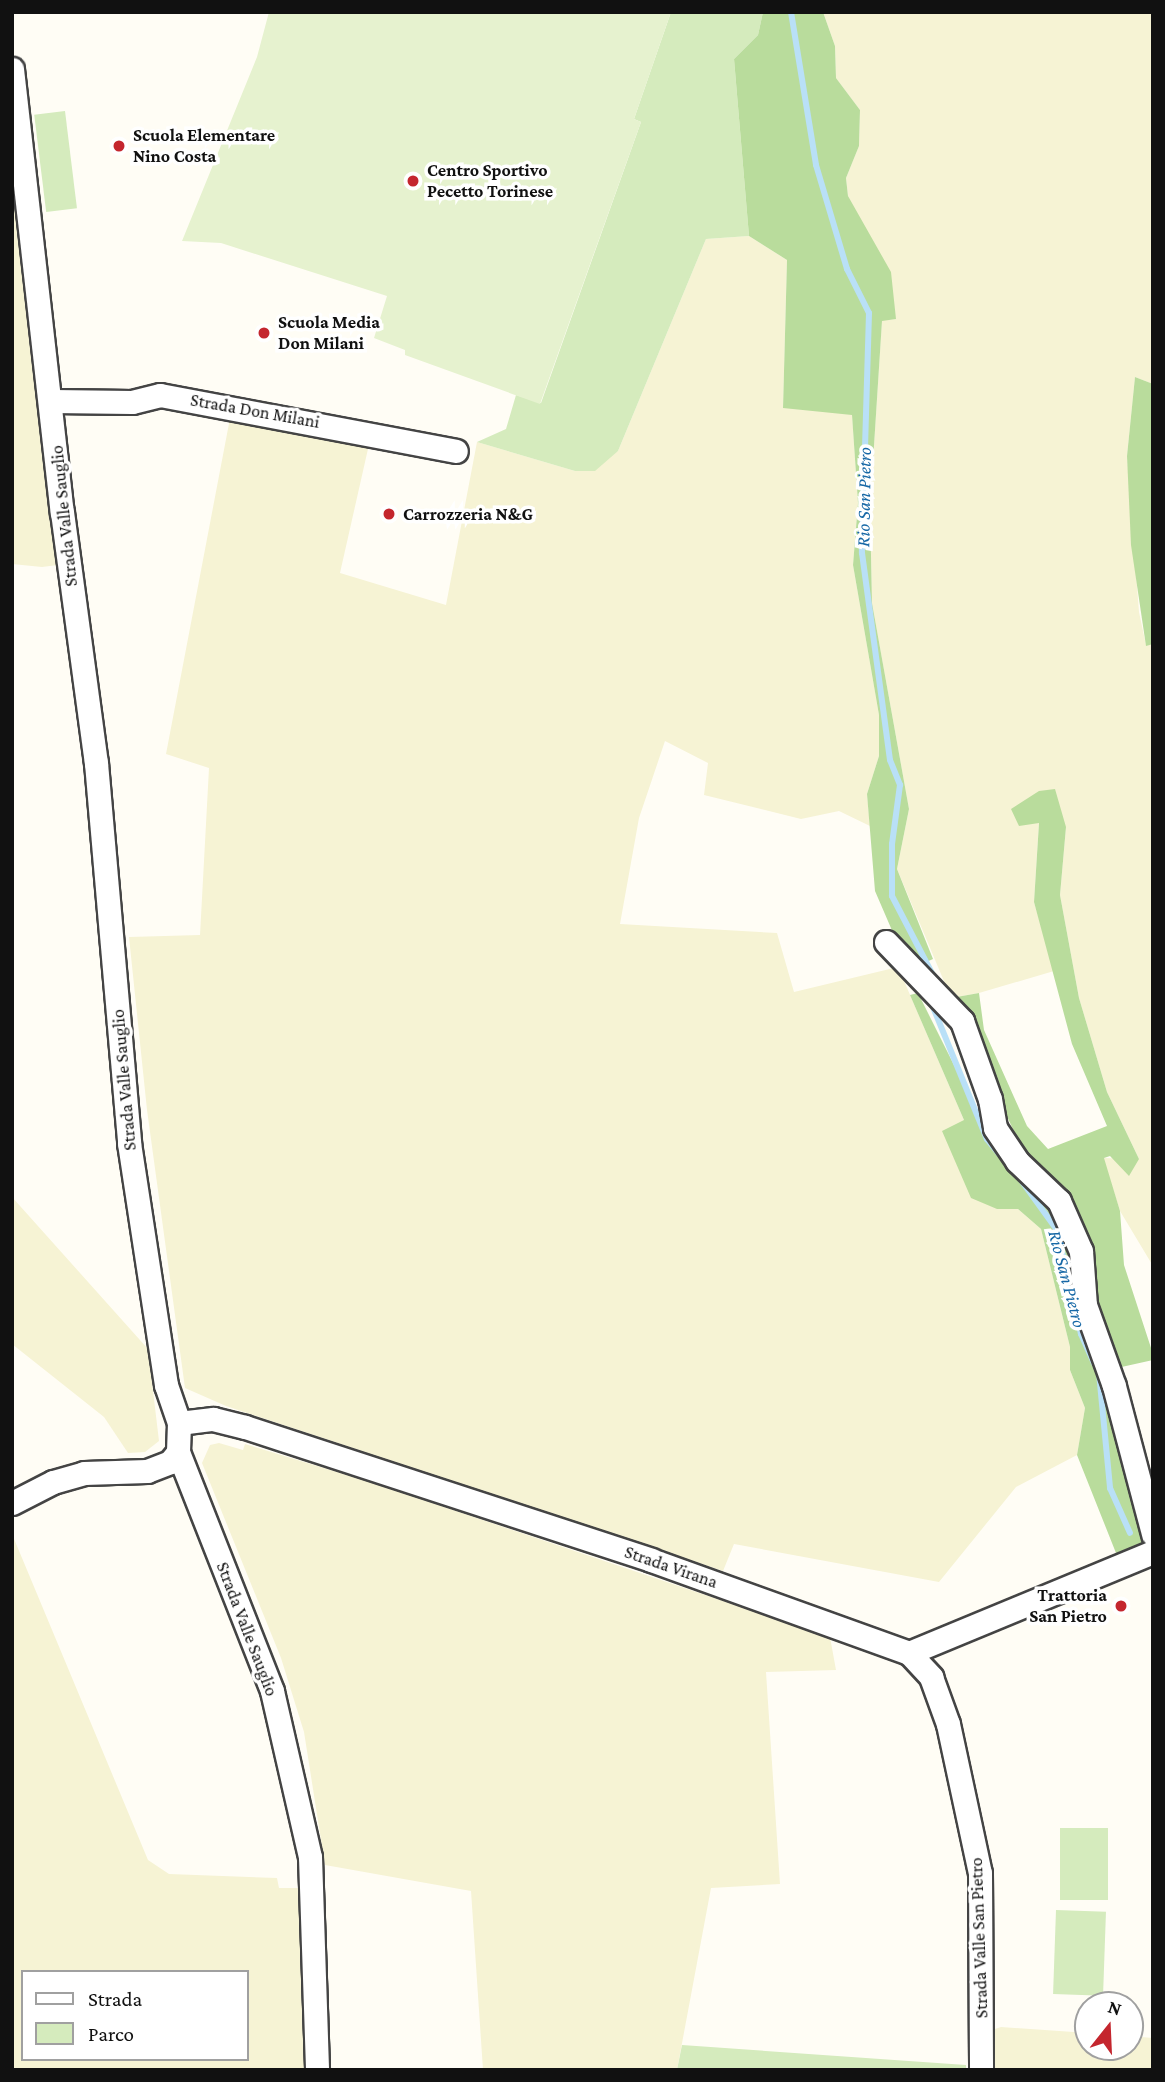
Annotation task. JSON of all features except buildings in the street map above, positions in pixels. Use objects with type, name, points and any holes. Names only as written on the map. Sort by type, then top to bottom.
[{"type":"street","name":"Strada Valle Sauglio","points":[[12,69],[52,401],[62,512],[96,763],[129,1143],[166,1385],[179,1423],[178,1452],[272,1691],[307,1844],[317,2070]]},
{"type":"street","name":"Strada Don Milani","points":[[52,401],[132,402],[160,395],[456,452]]},
{"type":"street","points":[[886,942],[961,1021],[990,1099],[995,1128],[1017,1161],[1059,1201],[1080,1251],[1085,1305],[1114,1386],[1153,1534]]},
{"type":"street","name":"Strada Virana","points":[[179,1423],[213,1419],[245,1427],[663,1564],[909,1653]]},
{"type":"street","points":[[12,1503],[53,1482],[84,1473],[147,1471],[170,1462],[178,1452]]},
{"type":"street","points":[[909,1653],[1153,1552]]},
{"type":"street","name":"Strada Valle San Pietro","points":[[909,1653],[931,1677],[948,1724],[980,1873],[981,2070]]},
{"type":"shaded area","points":[[823,12],[1153,12],[1153,384],[1135,377],[1127,456],[1139,612],[1146,645],[1153,644],[1153,1266],[1120,1211],[1103,1158],[1139,1159],[1107,1092],[1079,998],[1060,895],[1066,827],[1039,822],[1034,902],[1054,971],[979,993],[951,998],[897,869],[909,809],[872,603],[870,508],[882,320],[896,319],[848,196],[846,178],[859,146],[860,110],[836,78],[835,46]]},
{"type":"shaded area","points":[[12,142],[58,565],[42,567],[12,564]]},
{"type":"shaded area","points":[[749,236],[787,260],[783,407],[852,414],[858,503],[853,565],[879,715],[879,756],[867,794],[870,826],[839,811],[801,819],[704,795],[708,763],[665,741],[639,818],[620,924],[777,933],[794,992],[898,967],[964,1120],[997,1209],[1018,1209],[1041,1229],[1070,1347],[1070,1370],[1085,1408],[1077,1455],[1016,1487],[939,1582],[734,1544],[723,1571],[226,1406],[185,1388],[147,1110],[129,937],[200,935],[209,768],[166,754],[231,413],[370,440],[340,573],[446,605],[477,442],[575,471],[618,451],[706,239]]},
{"type":"shaded area","points":[[12,1197],[148,1349],[159,1441],[145,1452],[128,1453],[104,1417],[12,1344]]},
{"type":"shaded area","points":[[219,1443],[243,1450],[245,1444],[370,1482],[830,1637],[836,1670],[766,1672],[780,1884],[711,1888],[677,2070],[483,2070],[471,1891],[325,1865],[304,1732],[281,1658],[202,1463],[210,1445]]},
{"type":"shaded area","points":[[12,1534],[148,1860],[169,1874],[277,1878],[279,1888],[306,1888],[310,2070],[12,2070]]},
{"type":"shaded area","points":[[1001,2027],[1074,2032],[1074,2061],[1144,2061],[1144,2037],[1153,2038],[1153,2070],[988,2070],[989,2031]]},
{"type":"green space","name":"Centro Sportivo Pecetto Torinese","points":[[269,12],[671,12],[634,119],[641,122],[540,404],[405,355],[405,350],[374,338],[387,296],[221,243],[182,241],[257,57]]},
{"type":"green space","points":[[671,12],[763,12],[758,35],[734,59],[749,236],[706,239],[618,451],[595,471],[575,471],[477,442],[506,429],[516,395],[541,403],[641,122],[634,119]]},
{"type":"green space","points":[[763,12],[823,12],[835,46],[836,78],[860,110],[859,146],[846,178],[848,196],[891,272],[896,319],[882,321],[870,508],[872,603],[909,809],[897,869],[933,959],[922,964],[897,942],[875,891],[867,794],[879,756],[879,715],[853,565],[858,503],[852,415],[783,408],[787,260],[749,236],[734,59],[758,35]]},
{"type":"green space","points":[[65,111],[77,208],[46,212],[34,115]]},
{"type":"green space","points":[[1135,377],[1153,384],[1153,644],[1146,646],[1131,545],[1127,456]]},
{"type":"green space","points":[[1055,789],[1066,827],[1060,895],[1079,998],[1107,1092],[1139,1159],[1129,1176],[1110,1156],[1104,1158],[1120,1211],[1124,1265],[1153,1360],[1117,1368],[1098,1334],[1085,1252],[1028,1161],[951,998],[979,993],[984,1030],[1027,1126],[1048,1149],[1107,1126],[1072,1044],[1034,902],[1039,823],[1019,826],[1011,809],[1039,791]]},
{"type":"green space","points":[[918,993],[975,1107],[1014,1167],[1049,1199],[1069,1252],[1080,1306],[1144,1528],[1143,1543],[1116,1553],[1077,1455],[1085,1408],[1070,1370],[1070,1347],[1041,1229],[1018,1209],[997,1209],[971,1198],[942,1131],[964,1120],[910,995]]},
{"type":"green space","points":[[1060,1828],[1108,1828],[1108,1900],[1060,1900]]},
{"type":"green space","points":[[1056,1910],[1106,1912],[1103,1991],[1074,1991],[1074,1995],[1053,1994]]},
{"type":"green space","points":[[682,2045],[966,2065],[966,2070],[677,2070]]},
{"type":"waterway","name":"Rio San Pietro","points":[[791,12],[816,165],[847,269],[869,313],[862,553],[890,760],[900,785],[892,844],[892,896],[935,979]]},
{"type":"waterway","name":"Rio San Pietro","points":[[933,1007],[987,1139],[999,1154]]},
{"type":"waterway","name":"Rio San Pietro","points":[[1018,1176],[1057,1230],[1081,1334],[1094,1363]]},
{"type":"waterway","name":"Rio San Pietro","points":[[1099,1373],[1110,1488],[1130,1533]]},
{"type":"place","name":"Scuola Elementare Nino Costa","points":[[119,146]]},
{"type":"place","name":"Centro Sportivo Pecetto Torinese","points":[[413,181]]},
{"type":"place","name":"Scuola Media Don Milani","points":[[264,333]]},
{"type":"place","name":"Carrozzeria N&G","points":[[389,514]]},
{"type":"place","name":"Trattoria San Pietro","points":[[1121,1606]]}]
